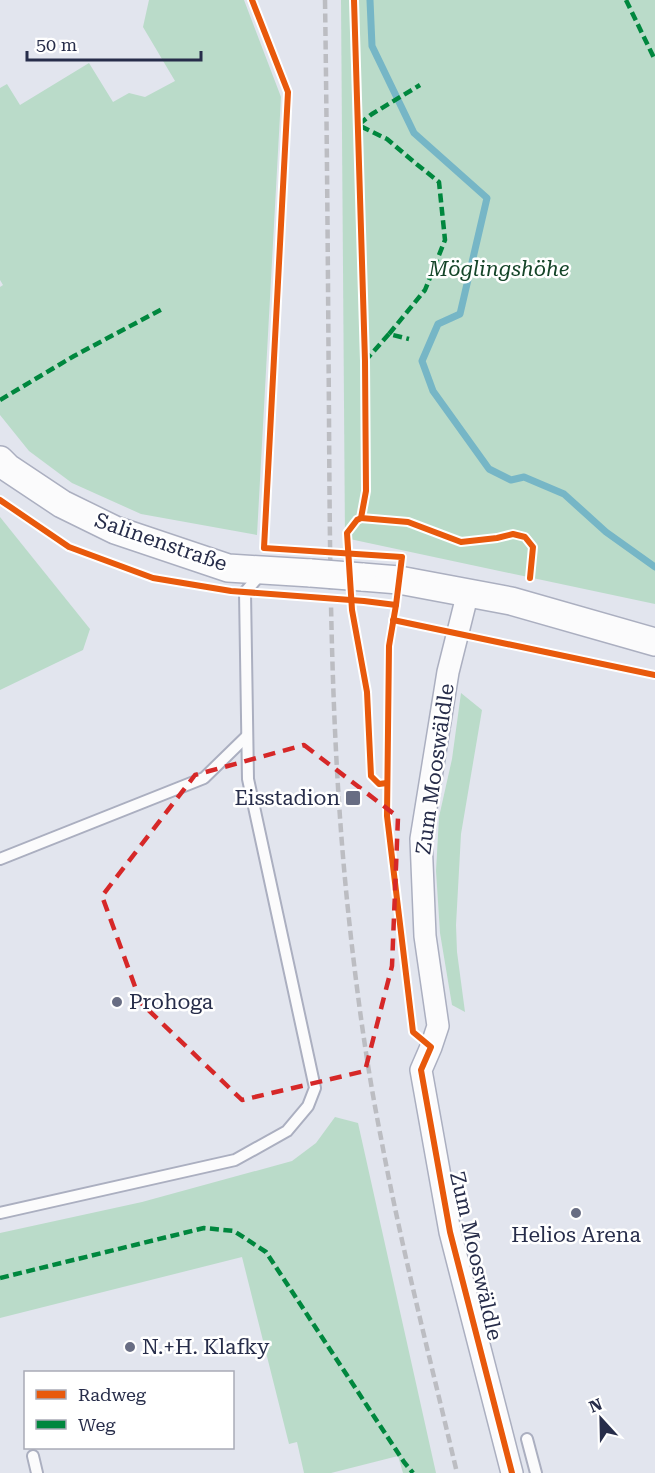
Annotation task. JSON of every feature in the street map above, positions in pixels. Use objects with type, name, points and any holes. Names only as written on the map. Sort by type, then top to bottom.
[{"type":"street","name":"Salinenstraße","points":[[0,460],[8,468],[62,504],[115,530],[228,568],[399,580],[511,601],[655,642]]},
{"type":"street","name":"Zum Mooswäldle","points":[[468,592],[448,672],[421,839],[425,936],[438,1026],[432,1047],[421,1070],[450,1232],[512,1473]]},
{"type":"lane","points":[[0,1213],[235,1160],[287,1131],[308,1106],[315,1088],[248,779],[245,592],[263,571]]},
{"type":"lane","points":[[0,859],[204,778],[248,736]]},
{"type":"lane","points":[[526,1439],[536,1473]]},
{"type":"lane","points":[[33,1456],[38,1473]]},
{"type":"highlighted area","points":[[304,745],[398,817],[392,966],[365,1071],[242,1100],[141,1003],[102,896],[195,775]]},
{"type":"green space","points":[[149,0],[244,0],[281,97],[257,535],[141,514],[72,483],[29,451],[0,415],[0,287],[3,285],[0,280],[0,88],[7,84],[20,105],[89,63],[113,102],[129,93],[145,97],[175,81],[143,27]]},
{"type":"green space","name":"Möglingshöhe","points":[[341,0],[655,0],[655,604],[345,538]]},
{"type":"green space","points":[[0,517],[90,629],[83,650],[0,690]]},
{"type":"green space","points":[[461,693],[482,710],[461,834],[456,925],[465,1012],[452,1005],[440,933],[436,871],[439,817],[452,759]]},
{"type":"green space","points":[[335,1117],[358,1123],[436,1473],[403,1473],[398,1456],[331,1473],[304,1473],[297,1442],[289,1444],[242,1257],[0,1318],[0,1233],[142,1202],[292,1161],[316,1143]]},
{"type":"waterway","points":[[370,0],[372,46],[414,133],[487,198],[460,314],[438,324],[422,361],[433,391],[489,469],[511,480],[524,477],[564,494],[606,532],[655,567]]},
{"type":"railway","points":[[325,0],[331,602],[342,848],[358,996],[376,1110],[407,1264],[457,1473]]},
{"type":"marked path","points":[[626,0],[655,60]]},
{"type":"marked path","points":[[389,334],[425,290],[445,240],[439,182],[387,139],[358,125],[420,85]]},
{"type":"marked path","points":[[0,400],[74,356],[164,308]]},
{"type":"marked path","points":[[365,361],[389,334],[409,339]]},
{"type":"marked path","points":[[0,1278],[204,1228],[234,1231],[266,1252],[413,1473]]},
{"type":"cycle path","points":[[252,0],[288,92],[264,548],[402,557],[389,646],[387,816],[413,1032],[431,1047],[421,1070],[450,1232],[512,1473]]},
{"type":"cycle path","points":[[354,0],[365,361],[366,491],[361,518],[347,533],[352,610],[367,692],[371,776],[379,784],[387,783]]},
{"type":"cycle path","points":[[0,500],[69,547],[153,578],[231,591],[396,605]]},
{"type":"cycle path","points":[[361,518],[408,522],[461,542],[513,534],[525,537],[533,547],[530,578]]},
{"type":"cycle path","points":[[393,620],[655,675]]},
{"type":"place","name":"Eisstadion","points":[[353,798]]},
{"type":"place","name":"Prohoga","points":[[117,1002]]},
{"type":"place","name":"Helios Arena","points":[[576,1213]]},
{"type":"place","name":"N.+H. Klafky","points":[[130,1347]]}]
